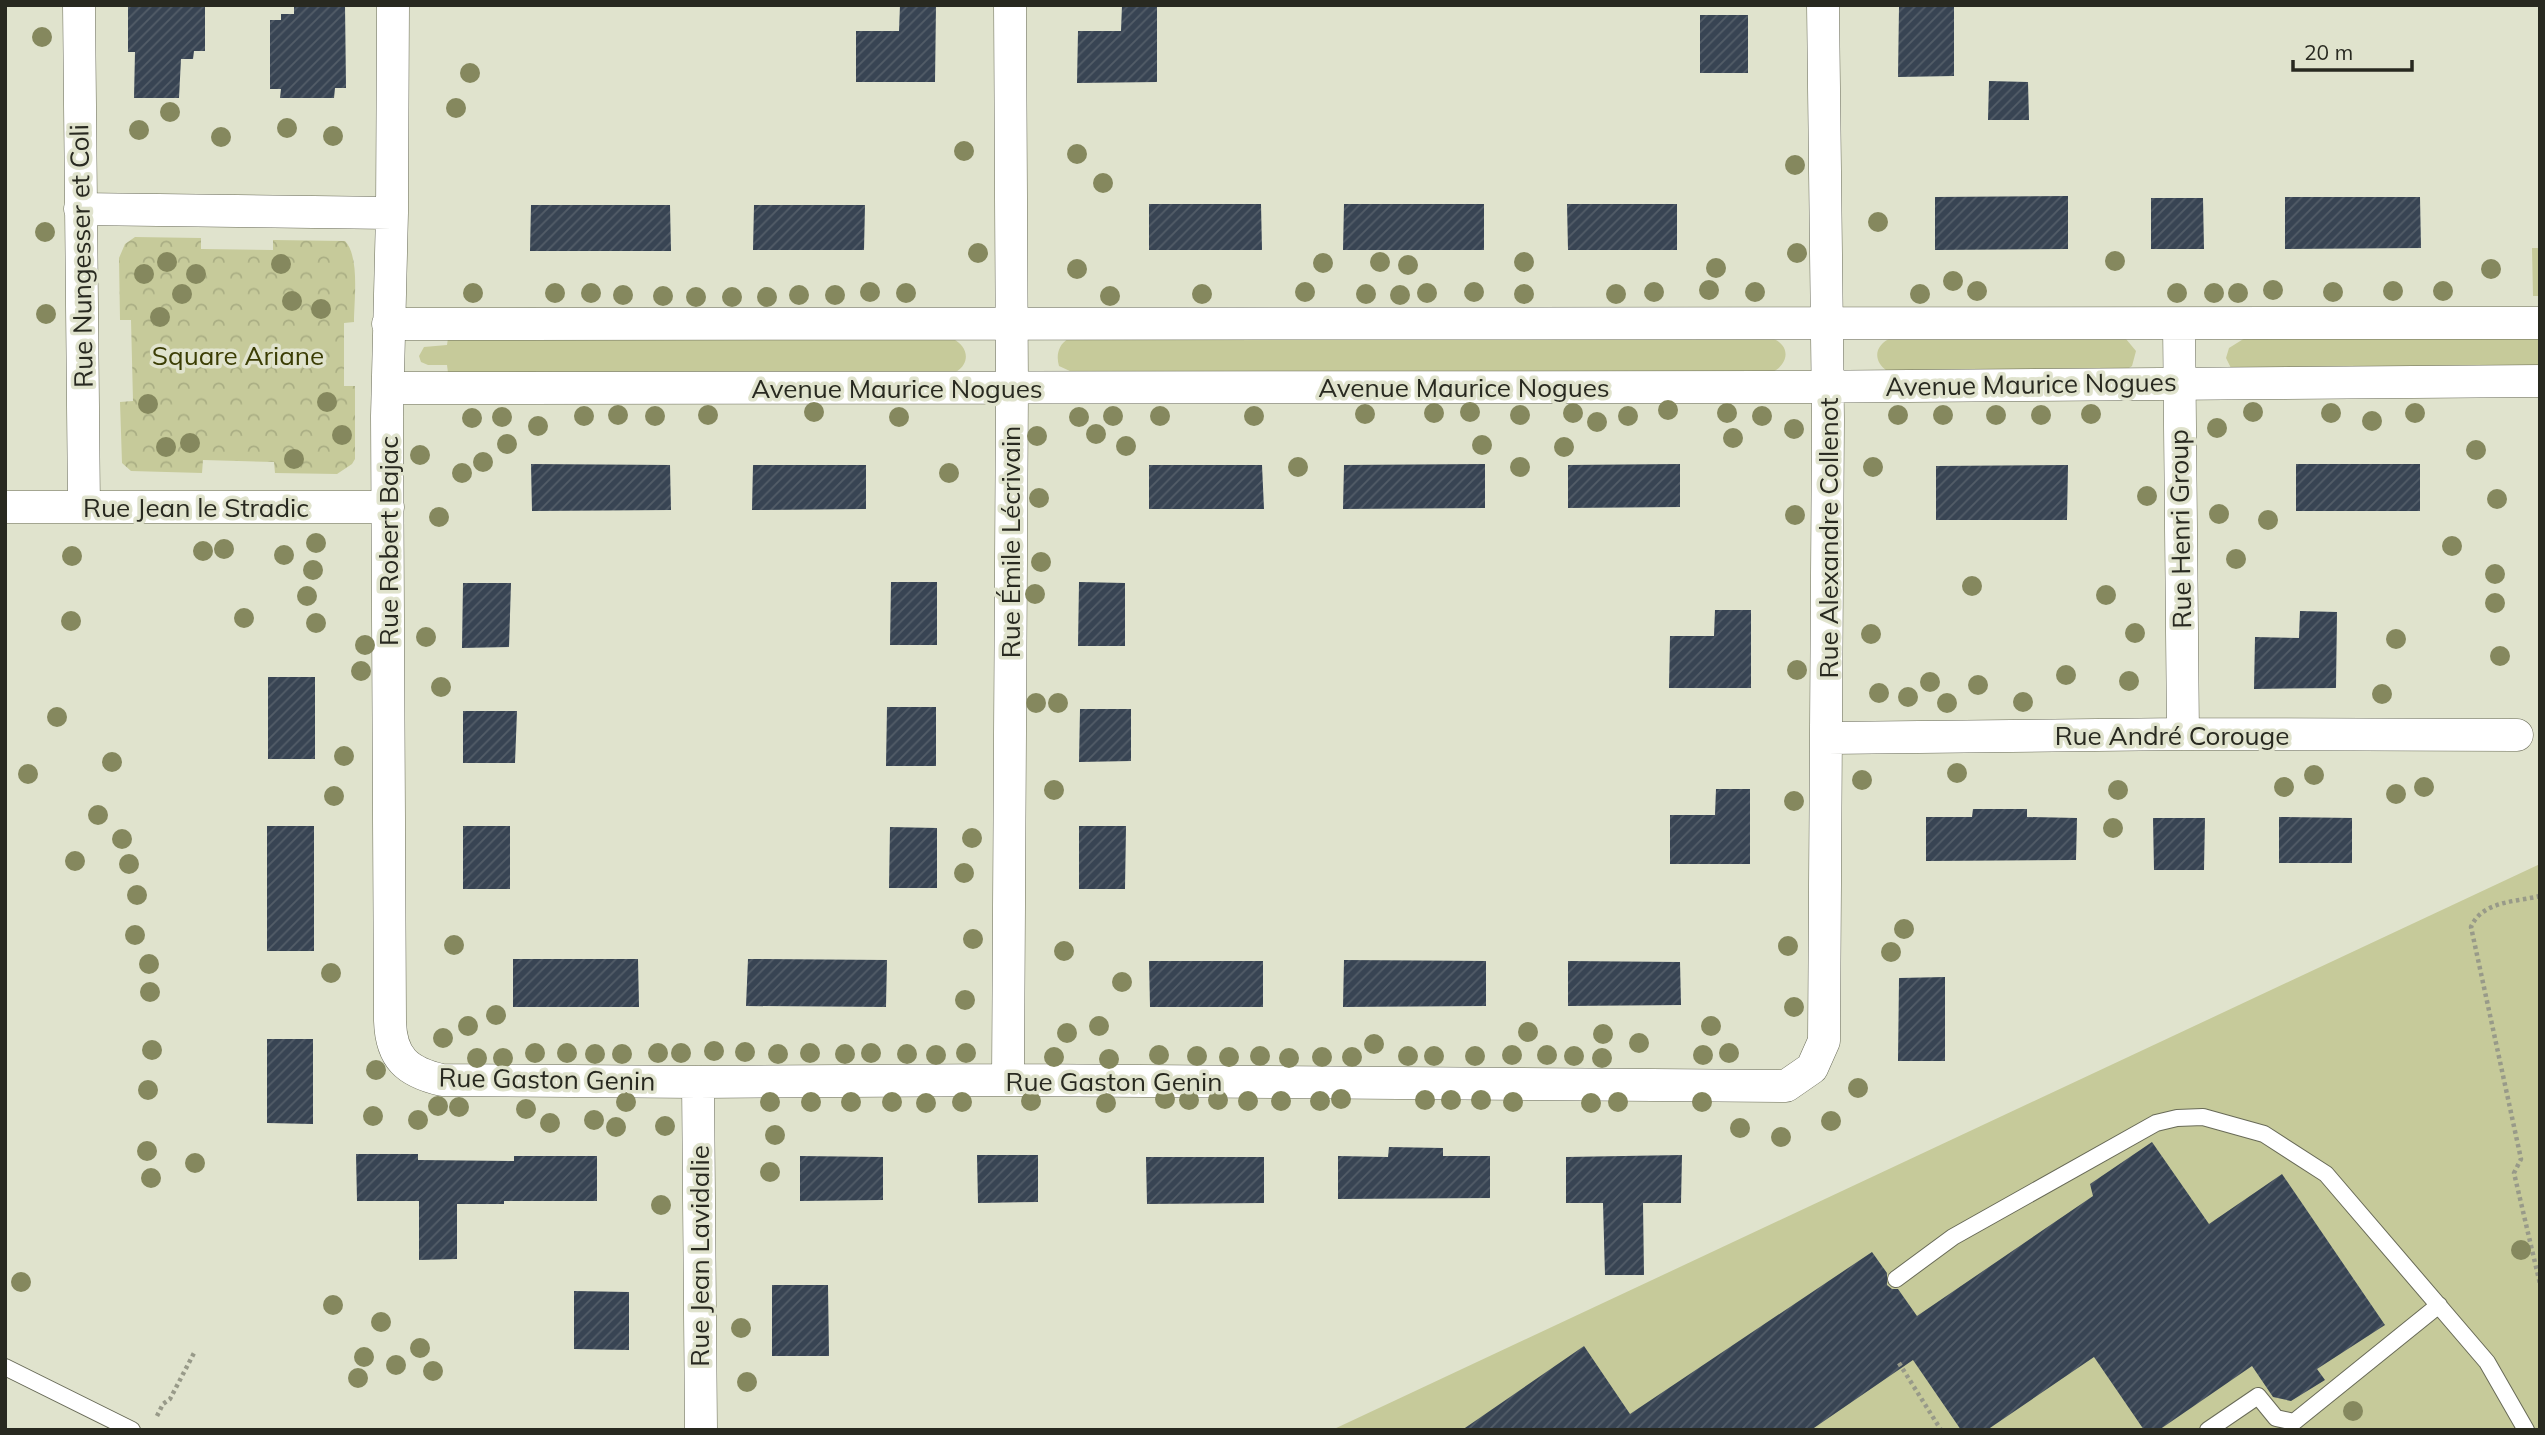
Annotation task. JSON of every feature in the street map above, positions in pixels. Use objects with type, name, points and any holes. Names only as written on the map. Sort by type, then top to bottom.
[{"type":"street","name":"Rue Nungesser et Coli","points":[[79,5],[84,506]]},
{"type":"street","name":"Rue Robert Bajac","points":[[393,5],[387,507],[390,1042],[401,1059],[413,1069]]},
{"type":"street","name":"Rue Émile Lécrivain","points":[[1008,1080],[1012,388],[1010,5]]},
{"type":"street","name":"Rue Alexandre Collenot","points":[[1812,1068],[1824,1041],[1828,738],[1828,387],[1823,5]]},
{"type":"street","points":[[80,209],[392,213]]},
{"type":"street","points":[[388,324],[2540,323]]},
{"type":"street","name":"Rue Henri Group","points":[[2179,324],[2183,734]]},
{"type":"street","name":"Avenue Maurice Nogues","points":[[388,388],[1828,387],[2540,381]]},
{"type":"street","name":"Rue Jean le Stradic","points":[[5,507],[387,507]]},
{"type":"street","name":"Rue André Corouge","points":[[1828,738],[2183,734],[2517,735]]},
{"type":"street","name":"Rue Gaston Genin","points":[[413,1069],[427,1077],[442,1080],[1008,1080],[1786,1086],[1812,1068]]},
{"type":"street","name":"Rue Jean Lavidalie","points":[[698,1082],[701,1430]]},
{"type":"lane","points":[[1896,1279],[1953,1237],[2156,1123],[2177,1118],[2203,1117],[2264,1134],[2326,1174],[2487,1362],[2526,1430]]},
{"type":"lane","points":[[2208,1430],[2258,1396],[2276,1418],[2297,1426],[2439,1305]]},
{"type":"lane","points":[[5,1367],[132,1430]]},
{"type":"path","points":[[2540,896],[2485,909],[2471,927],[2521,1159],[2514,1172],[2540,1284]]},
{"type":"path","points":[[154,1421],[163,1404],[170,1399],[194,1353]]},
{"type":"path","points":[[1899,1363],[1941,1430]]},
{"type":"green space","name":"Square Ariane","points":[[135,237],[201,238],[201,249],[273,250],[273,240],[345,241],[353,257],[355,279],[354,322],[344,323],[344,386],[355,386],[355,459],[352,464],[337,474],[275,473],[274,462],[203,460],[202,473],[131,471],[122,463],[120,402],[133,401],[131,320],[120,320],[119,258],[125,244]]},
{"type":"green space","points":[[2532,248],[2540,248],[2540,296],[2533,296]]},
{"type":"green space","points":[[2540,337],[2540,372],[2231,368],[2226,358],[2229,348],[2245,338]]},
{"type":"green space","points":[[448,338],[953,339],[962,346],[966,359],[956,372],[448,373],[447,365],[428,365],[421,362],[419,356],[424,347],[447,345]]},
{"type":"green space","points":[[1891,338],[2126,339],[2136,351],[2132,366],[2126,370],[1887,371],[1879,362],[1877,353]]},
{"type":"green space","points":[[1068,339],[1774,339],[1783,346],[1786,356],[1782,365],[1773,372],[1072,372],[1059,366],[1058,362],[1060,348]]},
{"type":"green space","points":[[2540,864],[2540,1430],[1332,1430]]},
{"type":"building","points":[[128,5],[205,5],[205,51],[194,51],[193,59],[181,59],[179,98],[134,98],[135,52],[128,52]]},
{"type":"building","points":[[294,5],[345,5],[346,88],[335,88],[334,98],[280,98],[281,89],[270,89],[270,20],[281,20],[281,14],[294,14]]},
{"type":"building","points":[[900,5],[936,5],[935,82],[856,82],[856,31],[899,31]]},
{"type":"building","points":[[1122,5],[1157,5],[1157,82],[1077,83],[1078,31],[1121,31]]},
{"type":"building","points":[[1899,7],[1954,7],[1954,76],[1898,77]]},
{"type":"building","points":[[1700,15],[1748,15],[1748,73],[1700,73]]},
{"type":"building","points":[[1989,81],[2028,82],[2029,120],[1988,120]]},
{"type":"building","points":[[2068,196],[2068,249],[1935,250],[1935,197]]},
{"type":"building","points":[[2285,197],[2420,197],[2421,248],[2285,249]]},
{"type":"building","points":[[2151,198],[2203,198],[2204,249],[2151,249]]},
{"type":"building","points":[[1149,204],[1261,204],[1262,250],[1149,250]]},
{"type":"building","points":[[1344,204],[1484,204],[1484,250],[1343,250]]},
{"type":"building","points":[[1567,204],[1677,204],[1677,250],[1568,250]]},
{"type":"building","points":[[531,205],[670,205],[671,251],[530,251]]},
{"type":"building","points":[[754,205],[865,205],[864,250],[753,250]]},
{"type":"building","points":[[531,464],[670,465],[671,510],[532,511]]},
{"type":"building","points":[[1485,464],[1485,508],[1343,509],[1344,465]]},
{"type":"building","points":[[1680,464],[1680,507],[1568,508],[1568,465]]},
{"type":"building","points":[[2296,464],[2420,464],[2420,511],[2296,511]]},
{"type":"building","points":[[753,465],[866,465],[866,509],[752,510]]},
{"type":"building","points":[[1149,465],[1262,465],[1264,509],[1149,509]]},
{"type":"building","points":[[2068,465],[2067,520],[1936,520],[1936,466]]},
{"type":"building","points":[[891,582],[937,582],[937,645],[890,645]]},
{"type":"building","points":[[1079,582],[1125,583],[1125,646],[1078,646]]},
{"type":"building","points":[[463,583],[511,583],[509,647],[462,648]]},
{"type":"building","points":[[1715,610],[1751,610],[1751,688],[1669,688],[1670,636],[1714,636]]},
{"type":"building","points":[[2300,611],[2337,612],[2336,688],[2254,689],[2255,637],[2299,638]]},
{"type":"building","points":[[268,677],[315,677],[315,759],[268,759]]},
{"type":"building","points":[[887,707],[936,707],[936,766],[886,766]]},
{"type":"building","points":[[1080,709],[1131,709],[1131,761],[1079,762]]},
{"type":"building","points":[[463,711],[517,711],[515,763],[463,763]]},
{"type":"building","points":[[1716,789],[1750,789],[1750,864],[1670,864],[1670,815],[1715,815]]},
{"type":"building","points":[[1973,809],[2027,809],[2027,817],[2077,818],[2076,860],[1926,861],[1926,817],[1972,817]]},
{"type":"building","points":[[2279,817],[2352,818],[2352,863],[2279,863]]},
{"type":"building","points":[[2153,818],[2205,818],[2204,870],[2154,870]]},
{"type":"building","points":[[267,826],[314,826],[314,951],[267,951]]},
{"type":"building","points":[[463,826],[510,826],[510,889],[463,889]]},
{"type":"building","points":[[1079,826],[1126,826],[1125,889],[1079,889]]},
{"type":"building","points":[[890,827],[937,828],[937,888],[889,888]]},
{"type":"building","points":[[513,959],[638,959],[639,1007],[513,1007]]},
{"type":"building","points":[[748,959],[887,960],[886,1007],[746,1006]]},
{"type":"building","points":[[1344,960],[1486,961],[1486,1006],[1343,1007]]},
{"type":"building","points":[[1149,961],[1263,961],[1263,1007],[1150,1007]]},
{"type":"building","points":[[1568,961],[1680,962],[1681,1005],[1568,1006]]},
{"type":"building","points":[[1945,977],[1945,1061],[1898,1061],[1899,978]]},
{"type":"building","points":[[267,1039],[313,1039],[313,1124],[267,1123]]},
{"type":"building","points":[[2152,1142],[2209,1224],[2282,1174],[2385,1325],[2317,1369],[2325,1380],[2291,1401],[2273,1397],[2252,1366],[2159,1430],[2144,1430],[2094,1357],[1987,1430],[1961,1430],[1913,1360],[1811,1430],[1462,1430],[1584,1346],[1630,1414],[1872,1252],[1887,1273],[1887,1285],[1898,1289],[1917,1316],[2093,1196],[2090,1184]]},
{"type":"building","points":[[1389,1147],[1443,1148],[1443,1156],[1490,1156],[1490,1198],[1338,1199],[1338,1156],[1388,1157]]},
{"type":"building","points":[[356,1154],[418,1154],[418,1160],[514,1161],[514,1156],[597,1156],[597,1201],[457,1204],[457,1259],[419,1260],[419,1201],[357,1201]]},
{"type":"building","points":[[977,1155],[1038,1155],[1038,1202],[978,1203]]},
{"type":"building","points":[[1682,1155],[1681,1203],[1643,1203],[1644,1275],[1605,1275],[1603,1203],[1566,1203],[1566,1157]]},
{"type":"building","points":[[800,1156],[883,1157],[883,1200],[800,1201]]},
{"type":"building","points":[[1146,1157],[1264,1157],[1264,1203],[1147,1204]]},
{"type":"building","points":[[772,1285],[828,1285],[829,1356],[772,1356]]},
{"type":"building","points":[[574,1291],[629,1292],[629,1350],[574,1349]]}]
